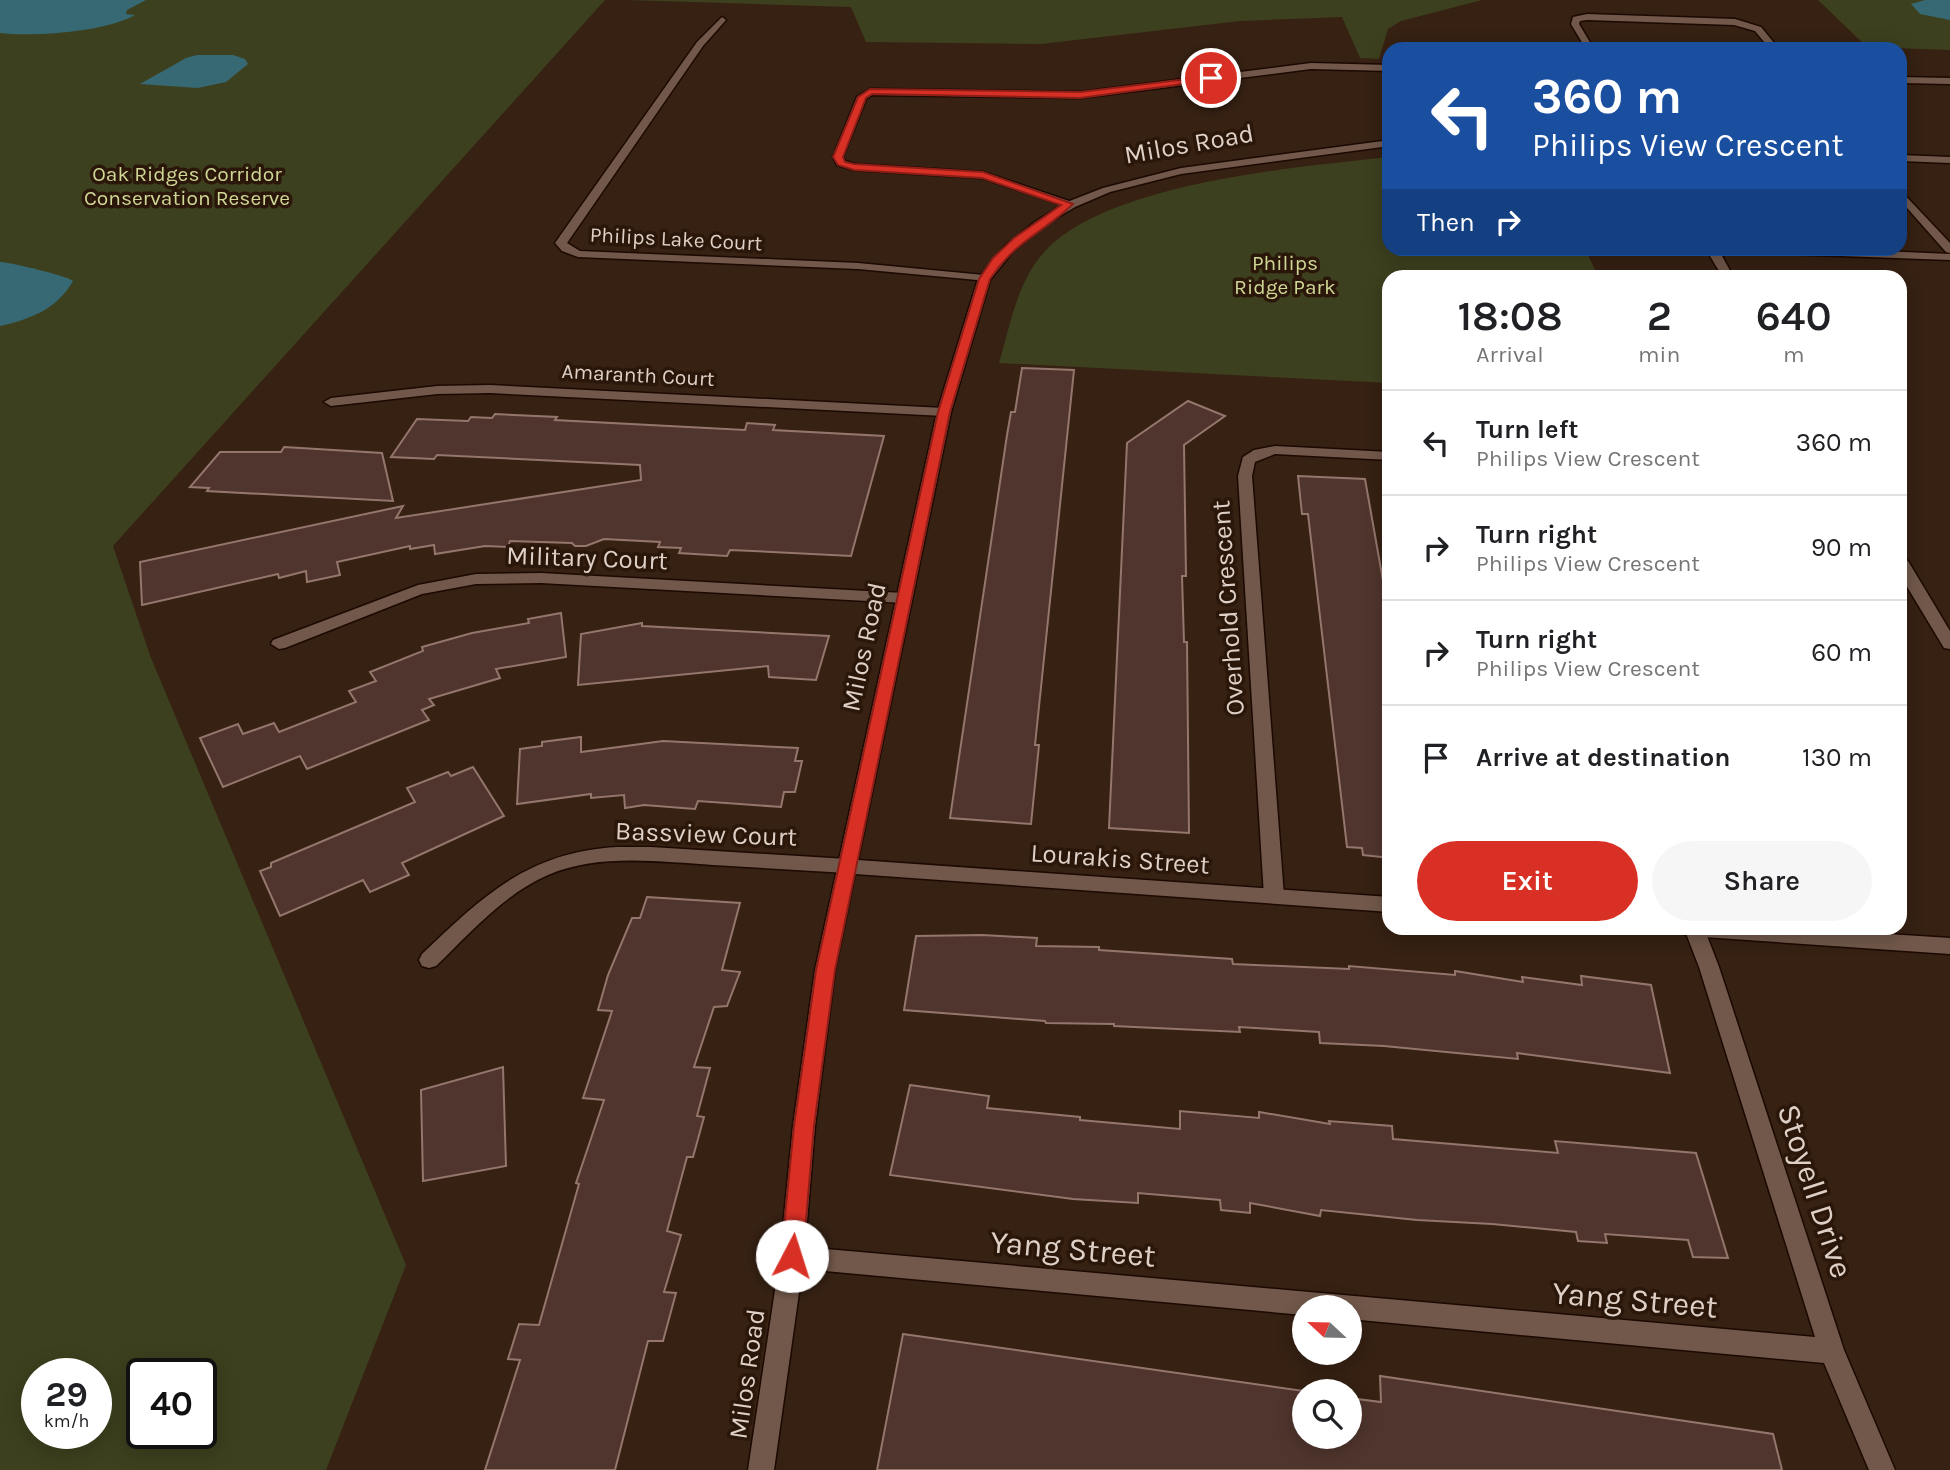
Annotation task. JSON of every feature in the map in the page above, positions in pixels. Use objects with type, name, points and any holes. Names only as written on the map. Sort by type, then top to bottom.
[{"type":"street","points":[[1586,42],[1575,24],[1576,19],[1587,17],[1735,22],[1758,29],[1770,42]]},
{"type":"street","name":"Philips Lake Court","points":[[722,20],[700,44],[561,243],[566,249],[578,254],[858,266],[984,279]]},
{"type":"street","points":[[1068,204],[983,175],[854,167],[841,163],[838,157],[862,97],[870,92],[1080,95],[1311,66],[1382,68]]},
{"type":"street","points":[[1907,80],[1950,81]]},
{"type":"street","name":"Milos Road","points":[[761,1470],[792,1256],[804,1126],[825,970],[944,412],[984,279],[997,260],[1017,240],[1068,204],[1118,186],[1186,169],[1382,145]]},
{"type":"street","points":[[1907,158],[1950,160]]},
{"type":"street","points":[[1907,201],[1950,250]]},
{"type":"street","points":[[1907,255],[1950,257]]},
{"type":"street","name":"Amaranth Court","points":[[331,402],[437,390],[490,389],[944,412]]},
{"type":"street","name":"Overhold Crescent","points":[[1274,896],[1245,476],[1248,460],[1259,453],[1275,450],[1382,456]]},
{"type":"street","points":[[1907,573],[1950,644]]},
{"type":"street","name":"Military Court","points":[[279,644],[418,590],[476,579],[541,578],[904,598]]},
{"type":"street","name":"Bassview Court","points":[[429,960],[488,904],[523,880],[559,863],[620,854],[651,854],[846,866]]},
{"type":"street","name":"Lourakis Street","points":[[846,866],[1382,904]]},
{"type":"street","name":"Stoyell Drive","points":[[1696,935],[1709,967],[1832,1351],[1882,1470]]},
{"type":"street","points":[[1793,935],[1950,946]]},
{"type":"street","name":"Yang Street","points":[[792,1256],[1292,1302]]},
{"type":"street","name":"Yang Street","points":[[1362,1308],[1832,1351]]},
{"type":"green space","name":"Oak Ridges Corridor Conservation Reserve","points":[[0,0],[605,0],[113,546],[151,658],[406,1265],[326,1470],[0,1470]]},
{"type":"green space","points":[[627,0],[1482,0],[1401,21],[1388,29],[1379,59],[1360,58],[1342,17],[1240,21],[1041,44],[866,42],[851,7]]},
{"type":"green space","points":[[1818,0],[1950,0],[1950,50],[1907,48],[1907,42],[1862,42]]},
{"type":"green space","name":"Philips Ridge Park","points":[[1382,158],[1382,256],[1588,256],[1595,270],[1382,270],[1382,383],[999,363],[1017,301],[1030,272],[1049,247],[1079,225],[1118,207],[1162,193],[1210,181]]},
{"type":"water","points":[[0,0],[146,0],[127,10],[126,14],[135,15],[106,26],[31,34],[0,33]]},
{"type":"water","points":[[1925,0],[1950,0],[1950,20],[1920,14],[1911,4]]},
{"type":"water","points":[[197,55],[233,55],[245,59],[248,64],[226,82],[198,88],[140,84],[186,58]]},
{"type":"water","points":[[0,262],[73,281],[67,291],[51,306],[22,320],[0,326]]},
{"type":"building","points":[[1022,368],[1074,370],[1035,745],[1039,745],[1031,824],[950,818],[1007,435],[1011,412],[1015,412]]},
{"type":"building","points":[[1188,401],[1225,416],[1184,445],[1186,576],[1182,576],[1184,642],[1187,642],[1189,833],[1109,828],[1127,443]]},
{"type":"building","points":[[495,414],[557,417],[555,420],[745,430],[747,423],[775,425],[773,430],[884,436],[851,556],[730,550],[727,556],[679,553],[681,548],[658,547],[660,542],[604,539],[586,546],[510,541],[508,547],[485,546],[435,554],[434,545],[410,549],[410,546],[337,562],[340,575],[307,582],[306,571],[279,578],[278,574],[142,605],[140,562],[403,506],[396,518],[641,480],[640,465],[437,455],[434,459],[391,457],[417,419],[468,421],[471,417],[492,418]]},
{"type":"building","points":[[284,447],[382,453],[393,501],[207,491],[209,488],[190,487],[220,452],[281,452]]},
{"type":"building","points":[[1298,476],[1365,479],[1382,575],[1382,857],[1363,855],[1362,848],[1347,847],[1308,514],[1302,514]]},
{"type":"building","points":[[561,613],[566,657],[496,669],[500,678],[429,699],[434,705],[422,710],[429,720],[307,769],[300,756],[223,787],[200,738],[238,724],[243,734],[274,723],[279,732],[356,702],[349,691],[376,681],[370,672],[423,651],[422,647],[472,633],[529,623],[528,619]]},
{"type":"building","points":[[642,623],[642,626],[829,636],[816,680],[769,677],[768,666],[578,685],[581,634]]},
{"type":"building","points":[[581,737],[581,752],[663,741],[798,748],[795,761],[802,761],[795,792],[784,792],[781,807],[698,801],[695,809],[644,805],[625,808],[624,795],[591,798],[591,794],[517,804],[520,749],[542,746],[542,742]]},
{"type":"building","points":[[473,767],[504,816],[402,863],[409,875],[370,892],[363,880],[280,916],[260,871],[271,867],[271,863],[415,802],[407,788],[448,772],[451,776]]},
{"type":"building","points":[[647,897],[740,903],[722,970],[740,972],[727,1006],[714,1007],[694,1067],[710,1068],[697,1116],[704,1117],[693,1157],[687,1157],[667,1231],[681,1235],[664,1292],[676,1293],[663,1341],[648,1341],[615,1470],[485,1470],[520,1360],[508,1359],[519,1324],[539,1325],[579,1184],[576,1183],[604,1100],[583,1098],[612,1011],[598,1010],[608,975],[632,918],[640,918]]},
{"type":"building","points":[[916,936],[1037,938],[1036,946],[1099,947],[1099,950],[1232,959],[1233,964],[1349,969],[1349,966],[1455,975],[1455,971],[1523,982],[1522,977],[1582,985],[1581,976],[1651,985],[1670,1073],[1517,1053],[1518,1059],[1384,1046],[1320,1043],[1319,1032],[1239,1027],[1240,1032],[1114,1024],[1046,1023],[904,1010]]},
{"type":"building","points":[[503,1067],[506,1166],[423,1181],[421,1090]]},
{"type":"building","points":[[910,1085],[989,1096],[987,1108],[1180,1129],[1180,1111],[1259,1118],[1259,1112],[1330,1124],[1329,1121],[1392,1126],[1393,1139],[1558,1153],[1555,1141],[1696,1153],[1728,1258],[1693,1257],[1688,1240],[1605,1234],[1607,1243],[1578,1241],[1576,1232],[1321,1210],[1320,1216],[1250,1203],[1250,1213],[1221,1210],[1220,1200],[1138,1193],[1138,1203],[1073,1199],[890,1175]]},
{"type":"building","points":[[903,1334],[1292,1389],[1292,1449],[1362,1449],[1362,1400],[1381,1402],[1380,1376],[1773,1434],[1782,1470],[877,1470]]},
{"type":"route","points":[[792,1256],[804,1126],[825,970],[944,412],[984,279],[997,260],[1017,240],[1068,204],[998,178],[965,172],[854,167],[841,163],[838,157],[862,97],[870,92],[886,90],[1080,95],[1211,78]]}]
